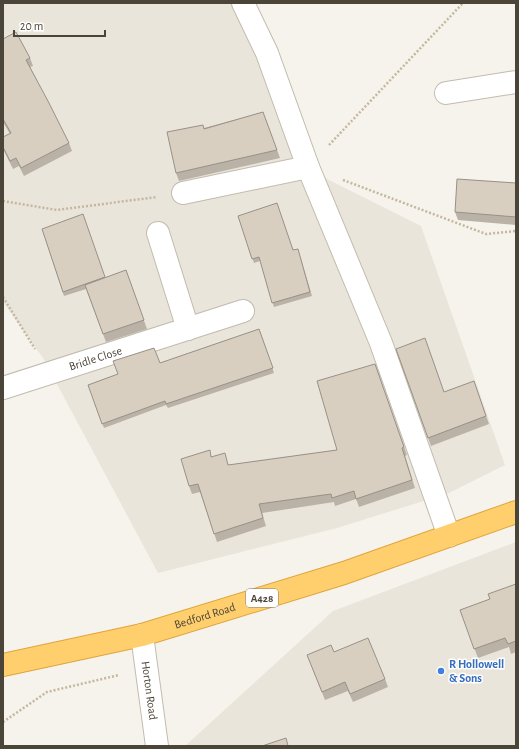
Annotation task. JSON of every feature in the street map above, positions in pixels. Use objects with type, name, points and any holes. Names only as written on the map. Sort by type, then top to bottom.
[{"type":"highway","name":"Bedford Road","points":[[3,665],[142,635],[344,573],[516,512]]},
{"type":"street","points":[[243,3],[267,53],[308,167],[380,343],[449,536]]},
{"type":"street","points":[[446,93],[516,82]]},
{"type":"street","points":[[183,193],[308,167]]},
{"type":"street","points":[[158,233],[188,329]]},
{"type":"street","name":"Bridle Close","points":[[3,388],[243,311]]},
{"type":"street","name":"Horton Road","points":[[142,635],[157,746]]},
{"type":"path","points":[[463,3],[308,167],[486,234],[516,231]]},
{"type":"path","points":[[3,201],[57,210],[183,193]]},
{"type":"path","points":[[3,297],[50,374]]},
{"type":"path","points":[[3,722],[47,692],[147,668]]},
{"type":"shaded area","points":[[3,3],[240,3],[295,157],[329,180],[421,226],[505,465],[449,493],[337,528],[158,573],[43,358],[3,302]]},
{"type":"shaded area","points":[[516,542],[516,746],[185,746],[333,611]]},
{"type":"building","points":[[16,32],[30,58],[26,60],[69,143],[21,168],[16,158],[10,161],[3,147],[3,137],[11,133],[3,119],[3,39]]},
{"type":"building","points":[[263,112],[277,150],[176,173],[167,132],[203,125],[204,129]]},
{"type":"building","points":[[457,179],[516,183],[516,217],[455,212]]},
{"type":"building","points":[[277,203],[293,250],[298,249],[310,292],[272,303],[259,257],[252,259],[238,216]]},
{"type":"building","points":[[83,214],[105,277],[63,292],[42,229]]},
{"type":"building","points":[[126,270],[144,320],[103,334],[85,285]]},
{"type":"building","points":[[259,329],[273,368],[166,404],[165,401],[102,424],[88,385],[118,374],[113,361],[154,348],[160,363]]},
{"type":"building","points":[[425,338],[444,392],[474,381],[486,416],[428,438],[396,349]]},
{"type":"building","points":[[375,364],[404,447],[402,448],[412,480],[356,499],[354,491],[332,498],[331,494],[259,504],[263,518],[214,534],[198,484],[189,486],[181,459],[210,450],[211,457],[225,453],[228,465],[337,450],[317,381]]},
{"type":"building","points":[[516,584],[516,641],[508,644],[505,638],[474,649],[460,610],[490,599],[488,594]]},
{"type":"building","points":[[368,638],[385,679],[350,694],[345,682],[322,692],[307,655],[331,645],[334,652]]},
{"type":"building","points":[[286,738],[288,746],[262,746]]},
{"type":"place","name":"R Hollowell & Sons","points":[[441,671]]}]
